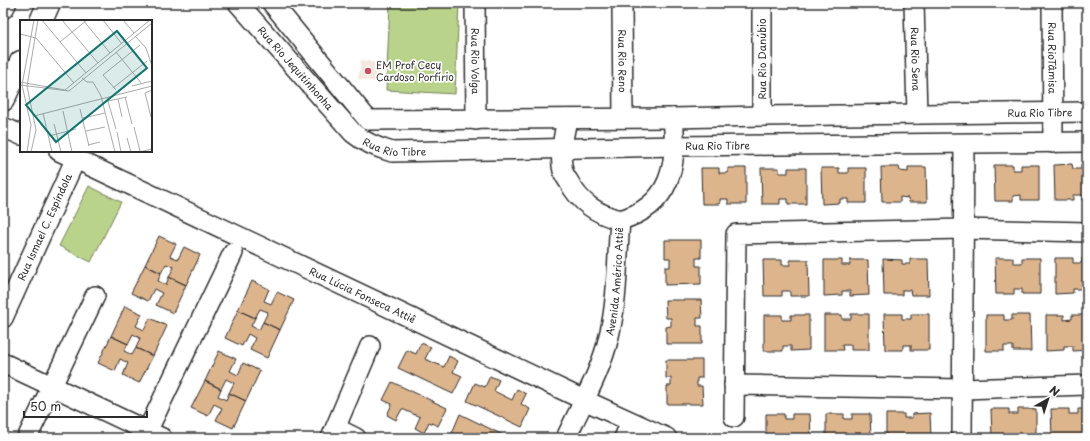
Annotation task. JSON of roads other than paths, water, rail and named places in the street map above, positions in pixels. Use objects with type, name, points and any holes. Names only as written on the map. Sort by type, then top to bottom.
[{"type":"main road","points":[[3,7],[5,3]]},
{"type":"main road","points":[[41,20],[49,3]]},
{"type":"main road","points":[[3,100],[20,64]]},
{"type":"street","name":"Rua Rio Jequitinhonha","points":[[238,3],[353,133]]},
{"type":"street","points":[[272,3],[368,120],[353,133]]},
{"type":"street","name":"Rua Rio Volga","points":[[474,3],[476,120]]},
{"type":"street","name":"Rua Rio Reno","points":[[622,3],[623,118]]},
{"type":"street","name":"Rua Rio Danúbio","points":[[762,3],[762,116]]},
{"type":"street","name":"Rua Rio Sena","points":[[914,3],[917,114]]},
{"type":"street","name":"Rua RioTâmisa","points":[[1052,3],[1052,143]]},
{"type":"street","name":"Rua Rio Tibre","points":[[368,120],[673,118],[1087,112]]},
{"type":"street","name":"Avenida Américo Attiê","points":[[566,438],[598,368],[609,337],[615,299],[620,220],[632,217],[645,209],[653,203],[660,194],[674,161],[675,146],[673,118]]},
{"type":"street","points":[[567,119],[562,149],[563,172],[573,190],[583,202],[595,211],[608,217],[620,220]]},
{"type":"street","points":[[3,127],[20,135]]},
{"type":"street","name":"Rua Rio Tibre","points":[[353,133],[362,140],[392,152],[675,146],[1087,142]]},
{"type":"street","points":[[962,438],[964,144]]},
{"type":"street","name":"Rua Lúcia Fonseca Attiê","points":[[61,152],[584,400],[628,430],[667,438]]},
{"type":"street","name":"Rua Ismael C. Espíndola","points":[[3,318],[76,158]]},
{"type":"street","points":[[734,417],[736,234],[963,230],[1087,232]]},
{"type":"street","points":[[3,362],[151,436],[233,253]]},
{"type":"street","points":[[27,438],[95,296]]},
{"type":"street","points":[[356,438],[333,433],[370,346]]},
{"type":"street","points":[[734,385],[963,389],[1087,385]]},
{"type":"place","name":"EM Prof Cecy Cardoso Porfírio","points":[[368,71]]}]
